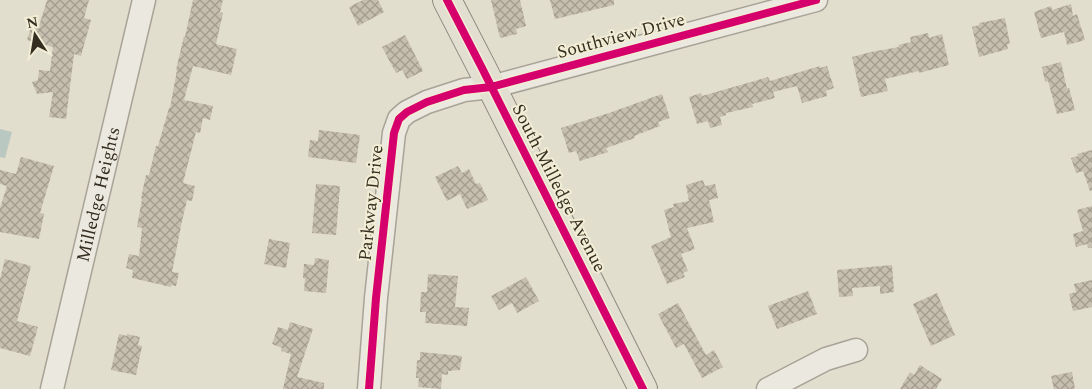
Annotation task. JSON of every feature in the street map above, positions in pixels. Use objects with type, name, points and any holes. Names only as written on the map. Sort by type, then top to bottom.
[{"type":"main road","name":"South Milledge Avenue","points":[[447,0],[643,389]]},
{"type":"street","name":"Milledge Heights","points":[[52,389],[144,0]]},
{"type":"street","name":"Southview Drive","points":[[491,87],[747,8],[816,0]]},
{"type":"street","name":"Parkway Drive","points":[[369,389],[376,298],[394,133],[399,119],[407,112],[427,102],[464,90],[491,87]]},
{"type":"street","points":[[768,389],[826,359],[856,350]]},
{"type":"shaded area","points":[[0,129],[12,132],[5,158],[0,157]]},
{"type":"building","points":[[47,0],[89,0],[84,18],[91,20],[81,56],[74,54],[66,119],[49,117],[53,92],[37,94],[32,82],[38,80],[39,70],[50,71],[53,47],[27,40],[32,24],[39,26]]},
{"type":"building","points":[[193,0],[223,0],[220,12],[223,13],[216,44],[237,49],[231,75],[193,66],[184,100],[213,106],[210,120],[203,118],[200,133],[196,132],[183,183],[195,186],[192,201],[187,200],[172,272],[179,273],[176,286],[171,285],[171,287],[132,278],[133,270],[126,268],[129,254],[139,256],[142,228],[137,227],[141,198],[146,175],[149,175],[156,146],[158,146],[170,108],[176,70]]},
{"type":"building","points":[[363,0],[378,0],[384,12],[358,26],[349,7]]},
{"type":"building","points":[[491,0],[520,0],[526,26],[516,29],[517,34],[500,38]]},
{"type":"building","points":[[550,0],[614,0],[614,5],[555,19]]},
{"type":"building","points":[[1071,4],[1073,16],[1077,14],[1085,40],[1067,45],[1064,32],[1041,38],[1034,12],[1051,6],[1052,10]]},
{"type":"building","points":[[1005,18],[1010,44],[1007,44],[1008,49],[979,57],[972,27],[979,25],[979,23]]},
{"type":"building","points":[[928,33],[929,38],[942,34],[949,65],[885,79],[888,91],[861,97],[852,57],[899,47],[898,45],[911,42],[910,37]]},
{"type":"building","points":[[405,35],[423,71],[407,79],[402,70],[396,73],[382,47]]},
{"type":"building","points":[[1061,62],[1067,89],[1069,88],[1075,110],[1057,114],[1048,81],[1045,82],[1042,67]]},
{"type":"building","points":[[820,66],[820,68],[827,66],[834,88],[826,91],[827,96],[802,103],[797,86],[773,92],[775,98],[752,104],[753,107],[726,113],[726,115],[720,117],[722,125],[710,128],[708,121],[697,124],[689,97],[701,93],[702,96],[768,77],[770,81]]},
{"type":"building","points":[[662,94],[670,118],[658,122],[660,126],[634,136],[635,138],[606,148],[608,152],[580,161],[576,151],[569,153],[561,128]]},
{"type":"building","points":[[319,130],[360,135],[356,163],[308,157],[310,140],[318,141]]},
{"type":"building","points":[[1092,150],[1092,190],[1090,191],[1083,171],[1076,173],[1071,158],[1078,156],[1077,154]]},
{"type":"building","points":[[21,157],[54,166],[40,213],[44,214],[39,239],[0,232],[0,208],[7,186],[0,184],[0,170],[16,174]]},
{"type":"building","points":[[458,166],[462,173],[469,169],[476,184],[480,183],[488,200],[467,209],[460,194],[447,201],[435,177]]},
{"type":"building","points":[[703,180],[705,186],[715,184],[718,198],[709,200],[714,222],[687,228],[695,249],[681,254],[688,271],[683,273],[685,277],[667,284],[651,246],[671,237],[664,210],[674,207],[673,204],[689,201],[686,185]]},
{"type":"building","points":[[316,184],[340,186],[336,235],[312,233]]},
{"type":"building","points":[[1092,206],[1092,248],[1088,248],[1087,244],[1076,247],[1073,234],[1083,231],[1077,210]]},
{"type":"building","points":[[269,239],[290,243],[286,268],[264,264]]},
{"type":"building","points":[[315,258],[329,260],[326,293],[304,291],[304,264],[314,265]]},
{"type":"building","points":[[5,259],[31,266],[17,321],[38,327],[30,356],[0,348],[0,279]]},
{"type":"building","points":[[892,265],[894,292],[880,294],[880,286],[852,288],[853,296],[839,297],[837,270]]},
{"type":"building","points":[[428,274],[458,276],[455,307],[469,308],[467,326],[425,323],[426,312],[420,312],[421,292],[427,292]]},
{"type":"building","points":[[526,277],[539,301],[517,313],[512,303],[499,310],[491,296]]},
{"type":"building","points":[[1092,280],[1092,307],[1073,311],[1069,294],[1076,292],[1074,284]]},
{"type":"building","points":[[808,291],[817,314],[777,329],[768,306]]},
{"type":"building","points":[[937,293],[955,335],[931,346],[913,304]]},
{"type":"building","points":[[678,303],[706,355],[714,350],[723,367],[702,378],[684,344],[676,348],[658,314]]},
{"type":"building","points":[[290,322],[313,329],[297,377],[324,383],[324,389],[283,389],[291,354],[281,351],[282,348],[272,344],[278,327],[288,330]]},
{"type":"building","points":[[119,334],[140,337],[138,345],[142,346],[136,375],[111,370]]},
{"type":"building","points":[[420,352],[462,356],[460,370],[448,371],[448,375],[442,374],[441,389],[418,387],[419,378],[416,378],[417,360],[420,360]]},
{"type":"building","points":[[920,365],[942,379],[936,389],[900,389],[910,372],[914,375]]},
{"type":"building","points":[[1072,372],[1075,389],[1054,389],[1051,376]]},
{"type":"cycle path","points":[[447,0],[643,389]]},
{"type":"cycle path","points":[[369,389],[376,298],[394,133],[399,119],[407,112],[427,102],[464,90],[491,87],[816,0]]}]
